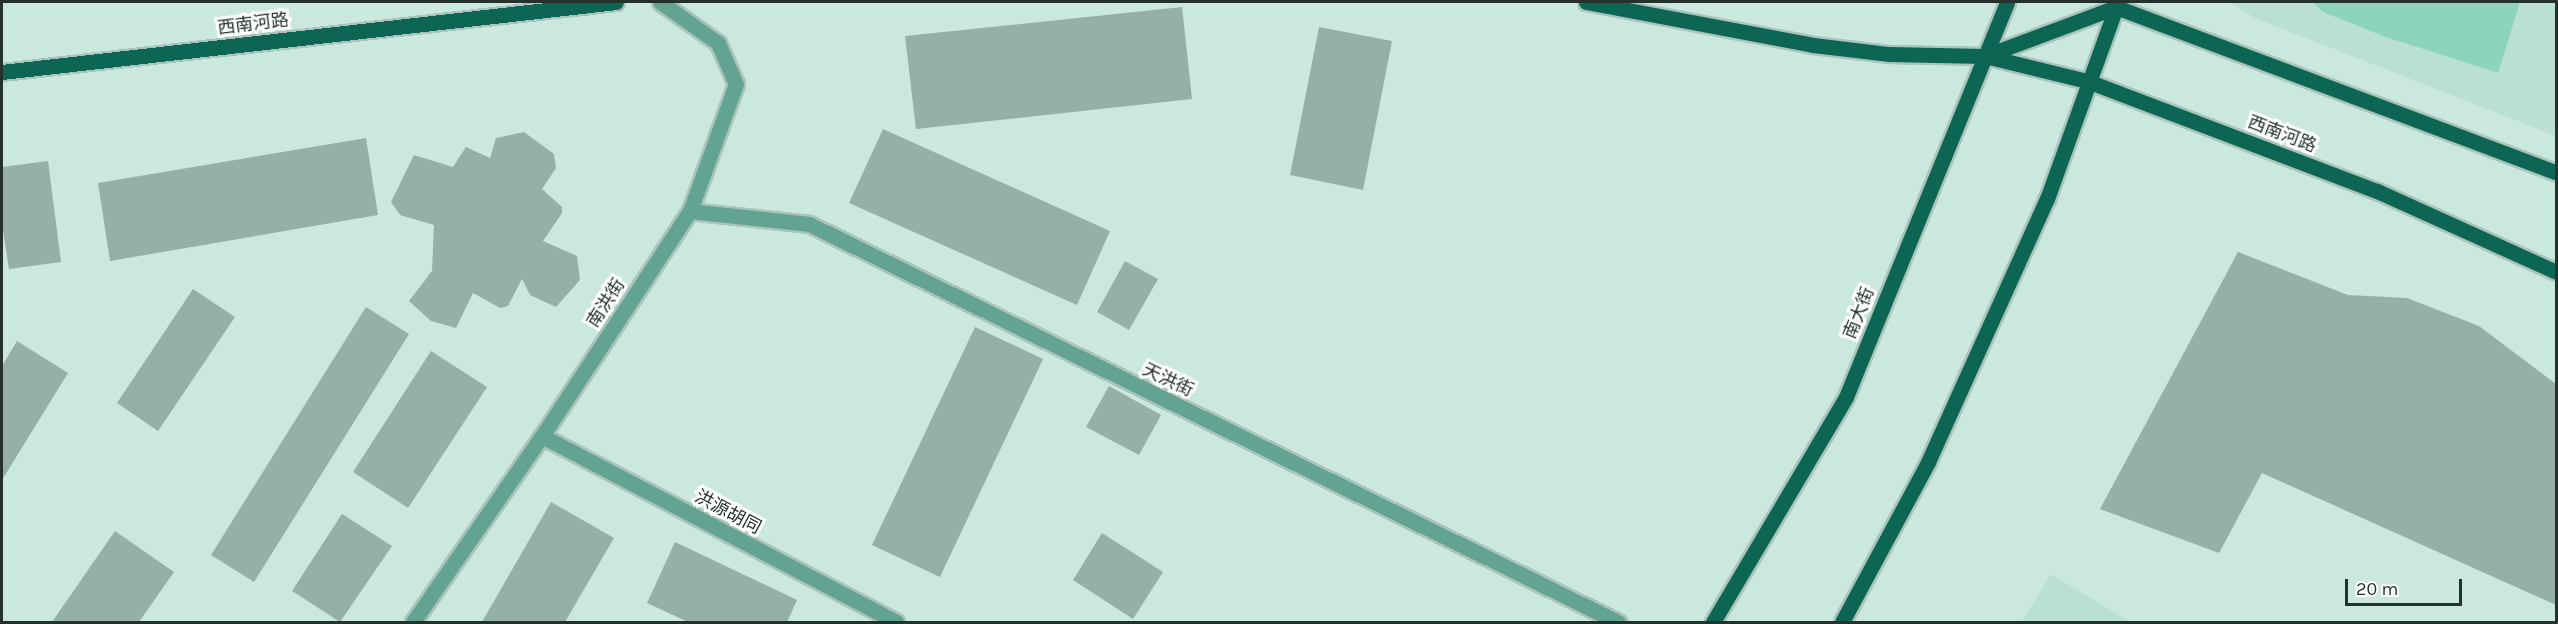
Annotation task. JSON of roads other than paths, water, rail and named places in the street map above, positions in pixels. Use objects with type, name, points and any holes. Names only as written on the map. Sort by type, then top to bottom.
[{"type":"main road","name":"西南河路","points":[[2,72],[616,2]]},
{"type":"main road","name":"西南河路","points":[[1586,2],[1813,45],[1889,54],[1985,56],[2087,81],[2377,191],[2556,272]]},
{"type":"main road","name":"南大街","points":[[1713,622],[1846,397],[2007,2]]},
{"type":"main road","name":"西南河路","points":[[1985,56],[2117,4]]},
{"type":"main road","points":[[1842,622],[1928,462],[2047,199],[2087,81],[2117,4],[2556,172]]},
{"type":"street","name":"南洪街","points":[[413,622],[542,436],[690,211],[736,84],[718,43],[660,2]]},
{"type":"street","name":"天洪街","points":[[690,211],[809,224],[1618,622]]},
{"type":"street","name":"洪源胡同","points":[[542,436],[896,622]]}]
